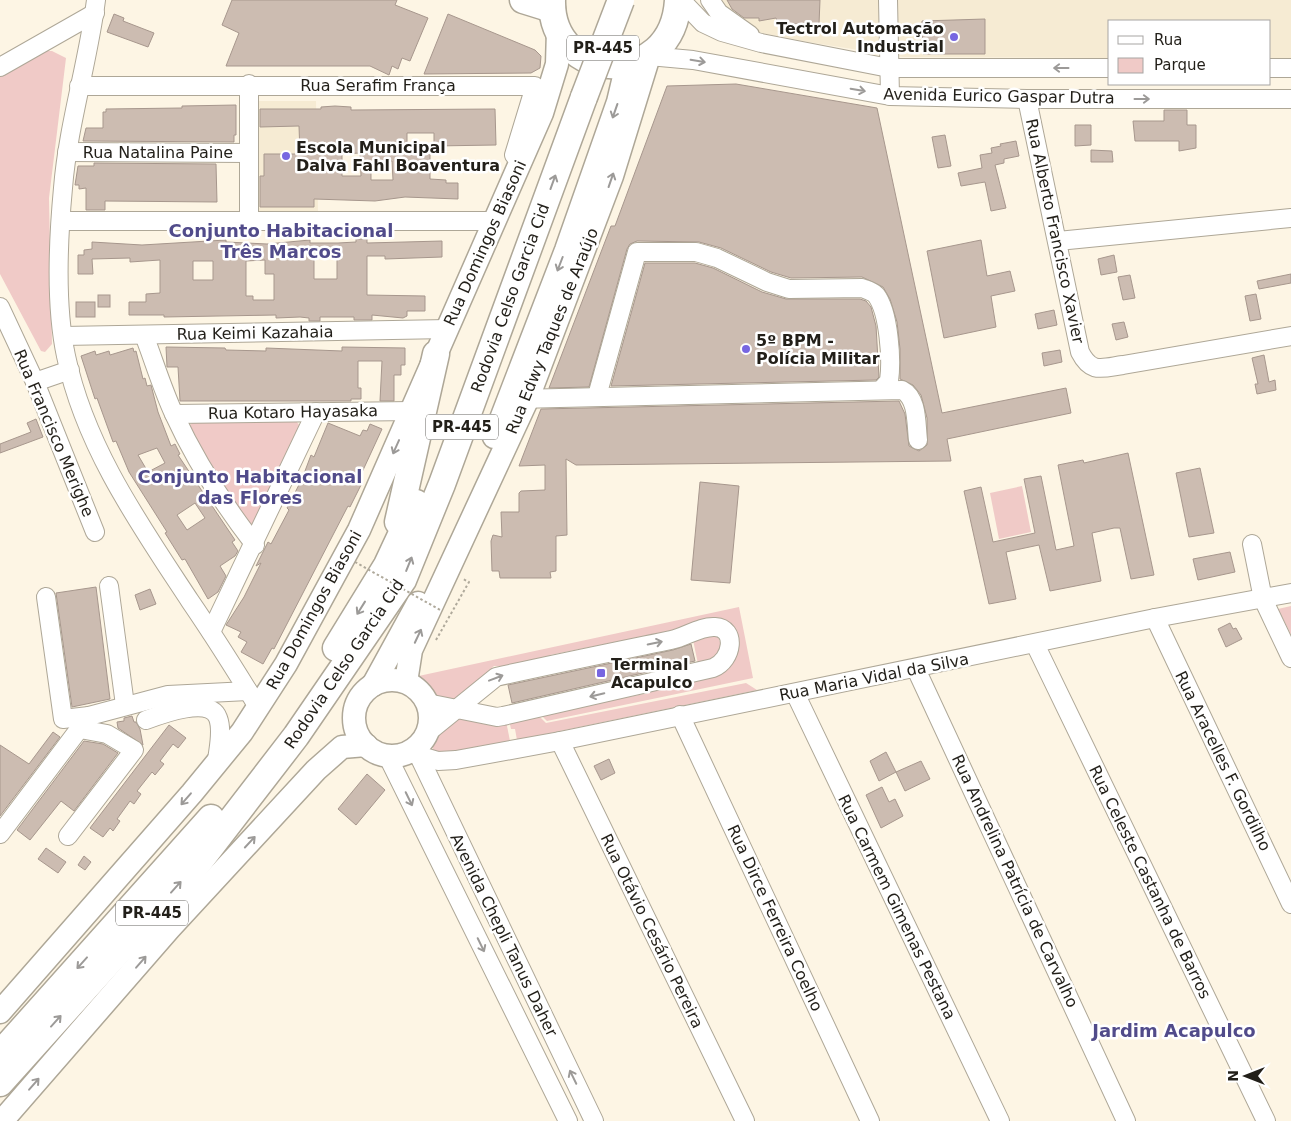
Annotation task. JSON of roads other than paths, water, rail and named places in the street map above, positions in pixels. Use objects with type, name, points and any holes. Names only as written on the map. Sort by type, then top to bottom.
[{"type":"highway","points":[[523,0],[554,13],[566,43],[577,54],[591,61],[606,65],[638,60],[662,44],[672,30],[679,0]]},
{"type":"highway","name":"Rodovia Celso Garcia Cid","points":[[0,1083],[199,862],[296,736],[403,580],[442,484],[576,93],[603,0]]},
{"type":"highway","name":"Rodovia Celso Garcia Cid","points":[[0,1054],[201,830],[284,727],[387,565],[423,487],[576,93],[621,0]]},
{"type":"highway","points":[[387,565],[436,354]]},
{"type":"main road","name":"Rua Domingos Biasoni","points":[[0,1012],[242,732],[253,699],[286,664],[359,530],[542,113],[557,64],[554,13]]},
{"type":"main road","name":"Rua Edwy Taques de Araújo","points":[[406,682],[411,650],[518,399],[566,250],[615,112],[638,60]]},
{"type":"main road","name":"Rua Edwy Taques de Araújo","points":[[373,685],[427,587],[518,399]]},
{"type":"main road","points":[[384,681],[406,682],[416,688],[426,703],[430,721],[420,745],[399,755],[387,755],[376,752],[366,745],[357,730],[355,712],[364,692],[373,685],[384,681]]},
{"type":"main road","points":[[2,1121],[169,930],[316,770],[342,748],[366,745]]},
{"type":"street","name":"Avenida Eurico Gaspar Dutra","points":[[679,0],[703,23],[722,32],[761,43],[889,68],[1108,68]]},
{"type":"street","points":[[710,0],[719,13],[761,43]]},
{"type":"street","points":[[888,0],[890,96]]},
{"type":"street","points":[[0,67],[96,7]]},
{"type":"street","points":[[96,7],[67,152],[61,221],[60,279],[63,336],[70,370],[85,417],[112,476],[144,532],[253,699]]},
{"type":"street","name":"Avenida Eurico Gaspar Dutra","points":[[638,60],[693,60],[890,96],[1028,99],[1291,99]]},
{"type":"street","points":[[1271,68],[1291,68]]},
{"type":"street","points":[[249,84],[249,223]]},
{"type":"street","name":"Rua Serafim França","points":[[79,86],[249,84],[535,86],[495,221]]},
{"type":"street","name":"Rua Alberto Francisco Xavier","points":[[1028,99],[1080,352],[1088,365],[1096,368],[1291,336]]},
{"type":"street","name":"Rua Natalina Paine","points":[[67,152],[249,153]]},
{"type":"street","points":[[1058,241],[1291,218]]},
{"type":"street","points":[[61,221],[249,223],[495,221]]},
{"type":"street","points":[[597,396],[637,252],[696,252],[717,258],[766,282],[789,289],[862,288],[871,291],[879,302],[889,346],[889,381],[881,390]]},
{"type":"street","name":"Rua Francisco Merighe","points":[[0,307],[34,382],[95,532]]},
{"type":"street","name":"Rua Keimi Kazahaia","points":[[63,336],[448,329]]},
{"type":"street","points":[[144,335],[174,414],[213,484],[255,545]]},
{"type":"street","points":[[34,382],[70,370]]},
{"type":"street","points":[[518,399],[902,390],[911,397],[918,440]]},
{"type":"street","name":"Rua Kotaro Hayasaka","points":[[174,414],[412,411]]},
{"type":"street","points":[[211,632],[255,545],[316,412]]},
{"type":"street","points":[[1252,544],[1263,599],[1291,658]]},
{"type":"street","points":[[109,586],[125,705]]},
{"type":"street","name":"Rua Maria Vidal da Silva","points":[[420,745],[438,761],[456,760],[560,742],[1155,618],[1291,593]]},
{"type":"street","points":[[46,597],[63,719],[84,723],[134,750],[68,836]]},
{"type":"street","name":"Rua Aracelles F. Gordilho","points":[[1155,618],[1290,896]]},
{"type":"street","points":[[420,745],[459,708],[496,677],[676,638],[712,627],[722,629],[729,638],[728,654],[720,665],[713,668],[497,717],[459,708],[426,703]]},
{"type":"street","name":"Rua Celeste Castanha de Barros","points":[[1035,644],[1266,1121]]},
{"type":"street","name":"Rua Andrelina Patrícia de Carvalho","points":[[916,669],[1126,1121]]},
{"type":"street","name":"Rua Carmem Gimenas Pestana","points":[[795,692],[1000,1121]]},
{"type":"street","points":[[0,834],[84,723],[125,705],[168,694],[253,699]]},
{"type":"street","points":[[146,720],[187,708],[212,710],[218,717],[220,726],[217,761]]},
{"type":"street","name":"Rua Dirce Ferreira Coelho","points":[[680,716],[870,1121]]},
{"type":"street","name":"Rua Otávio Cesário Pereira","points":[[560,742],[745,1121]]},
{"type":"street","name":"Avenida Chepli Tanus Daher","points":[[420,745],[432,786],[594,1121]]},
{"type":"street","name":"Avenida Chepli Tanus Daher","points":[[387,755],[568,1121]]},
{"type":"street","points":[[432,786],[438,777],[456,760]]},
{"type":"place","name":"Tectrol Automação Industrial","points":[[954,37]]},
{"type":"place","name":"Escola Municipal Dalva Fahl Boaventura","points":[[286,156]]},
{"type":"place","name":"5º BPM - Polícia Militar","points":[[746,349]]},
{"type":"place","name":"Terminal Acapulco","points":[[601,673]]},
{"type":"district","name":"Conjunto Habitacional Três Marcos","points":[[281,240]]},
{"type":"district","name":"Conjunto Habitacional das Flores","points":[[250,486]]},
{"type":"district","name":"Jardim Acapulco","points":[[1174,1030]]}]
